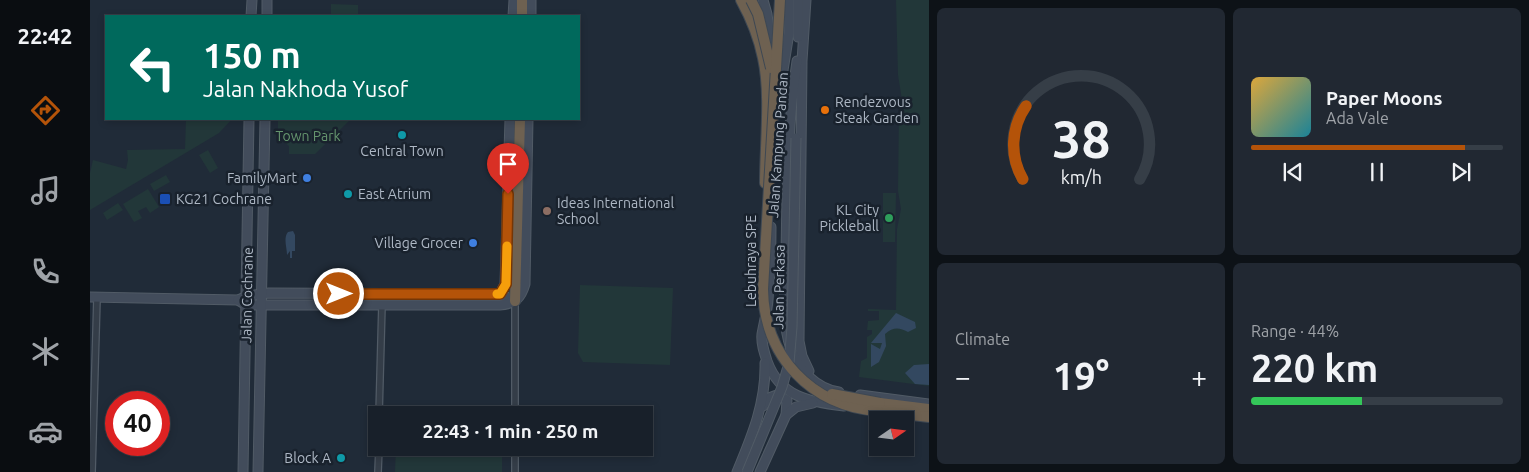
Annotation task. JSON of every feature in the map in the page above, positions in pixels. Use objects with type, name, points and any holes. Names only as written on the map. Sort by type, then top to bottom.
[{"type":"highway","points":[[522,0],[522,15]]},
{"type":"highway","name":"Lebuhraya SPE","points":[[741,0],[751,19],[763,58],[766,80],[766,276],[768,300],[775,336],[790,362],[817,387],[840,397],[929,409]]},
{"type":"highway","name":"Lebuhraya SPE","points":[[751,0],[758,14],[770,58],[773,80],[764,311],[773,341],[790,368],[806,384],[830,399],[856,408],[929,417]]},
{"type":"highway","points":[[766,276],[782,54],[780,21],[774,0]]},
{"type":"highway","points":[[766,276],[780,0]]},
{"type":"highway","points":[[515,302],[520,120]]},
{"type":"street","points":[[251,15],[252,0]]},
{"type":"street","points":[[267,0],[267,15]]},
{"type":"street","points":[[513,15],[514,0]]},
{"type":"street","points":[[531,0],[531,15]]},
{"type":"street","name":"Jalan Kampung Pandan","points":[[763,0],[767,14],[774,69],[769,292],[762,334],[764,355],[773,377],[778,382],[802,398],[815,403],[929,417]]},
{"type":"street","name":"Jalan Kampung Pandan","points":[[772,137],[787,53],[789,0]]},
{"type":"street","name":"Jalan Kampung Pandan","points":[[798,0],[800,61],[800,341],[802,356],[808,370],[817,381],[834,391]]},
{"type":"street","name":"Jalan Kampung Pandan","points":[[806,0],[787,173],[785,290],[788,338],[794,358],[803,370],[820,385],[834,391],[929,404]]},
{"type":"street","name":"Jalan Kampung Pandan","points":[[798,94],[800,61]]},
{"type":"street","name":"Jalan Perkasa","points":[[747,472],[782,387],[789,363],[792,327],[798,94]]},
{"type":"street","name":"Jalan Cochrane","points":[[243,472],[249,120]]},
{"type":"street","name":"Jalan Cochrane","points":[[258,472],[260,294],[265,120]]},
{"type":"street","points":[[502,292],[506,273],[510,120]]},
{"type":"street","points":[[92,472],[94,297],[247,300],[260,305],[500,305],[515,302],[522,295],[525,284],[528,120]]},
{"type":"street","points":[[247,300],[260,294],[502,292],[515,302]]},
{"type":"street","points":[[515,302],[515,406]]},
{"type":"street","points":[[380,406],[382,304]]},
{"type":"street","points":[[737,472],[761,408],[765,380],[764,355]]},
{"type":"street","points":[[760,472],[786,415],[787,400],[776,395],[769,398],[761,408]]},
{"type":"street","points":[[786,415],[796,407],[815,403]]},
{"type":"street","points":[[378,472],[379,456]]},
{"type":"street","points":[[515,456],[515,472]]},
{"type":"green space","points":[[896,0],[929,0],[929,386],[859,377],[861,361],[867,358],[867,337],[872,334],[872,330],[867,330],[868,321],[879,320],[879,311],[868,311],[868,309],[896,310],[897,229],[901,209],[898,191],[899,110],[902,100],[898,75]]},
{"type":"green space","points":[[331,4],[358,5],[358,15],[331,15]]},
{"type":"green space","points":[[186,120],[231,120],[219,133],[90,210],[90,173],[93,160],[126,169],[128,160],[127,150],[185,149]]},
{"type":"green space","name":"Town Park","points":[[278,120],[350,120],[315,154],[289,154],[289,146],[278,137]]},
{"type":"green space","points":[[208,150],[218,168],[210,173],[199,155]]},
{"type":"green space","points":[[166,175],[170,182],[154,191],[150,184]]},
{"type":"green space","points":[[148,189],[159,207],[150,213],[146,207],[138,211],[142,218],[134,222],[123,204]]},
{"type":"green space","name":"KL City Pickleball","points":[[883,193],[896,193],[895,242],[883,242]]},
{"type":"green space","points":[[118,203],[123,210],[107,220],[103,213]]},
{"type":"green space","points":[[580,285],[673,288],[670,365],[583,362],[578,353]]},
{"type":"green space","points":[[396,456],[502,456],[502,472],[395,472]]},
{"type":"water","points":[[293,231],[295,235],[295,251],[292,251],[292,258],[290,258],[290,251],[287,255],[285,240],[288,232]]},
{"type":"water","points":[[896,313],[915,322],[916,328],[908,332],[902,329],[893,329],[885,334],[886,346],[879,362],[871,367],[871,344],[880,349],[882,343],[871,343]]},
{"type":"water","points":[[929,364],[929,385],[915,384],[905,373],[914,365]]},
{"type":"slow traffic","points":[[497,294],[500,294],[506,284],[507,246]]},
{"type":"place","name":"Rendezvous Steak Garden","points":[[825,110]]},
{"type":"place","name":"Central Town","points":[[402,135]]},
{"type":"place","name":"FamilyMart","points":[[307,178]]},
{"type":"place","name":"East Atrium","points":[[348,194]]},
{"type":"place","name":"KG21 Cochrane","points":[[165,199]]},
{"type":"place","name":"Ideas International School","points":[[547,211]]},
{"type":"place","name":"KL City Pickleball","points":[[889,218]]},
{"type":"place","name":"Village Grocer","points":[[473,243]]},
{"type":"place","name":"Block A","points":[[341,458]]},
{"type":"route","points":[[339,294],[500,294],[506,284],[508,194]]}]
